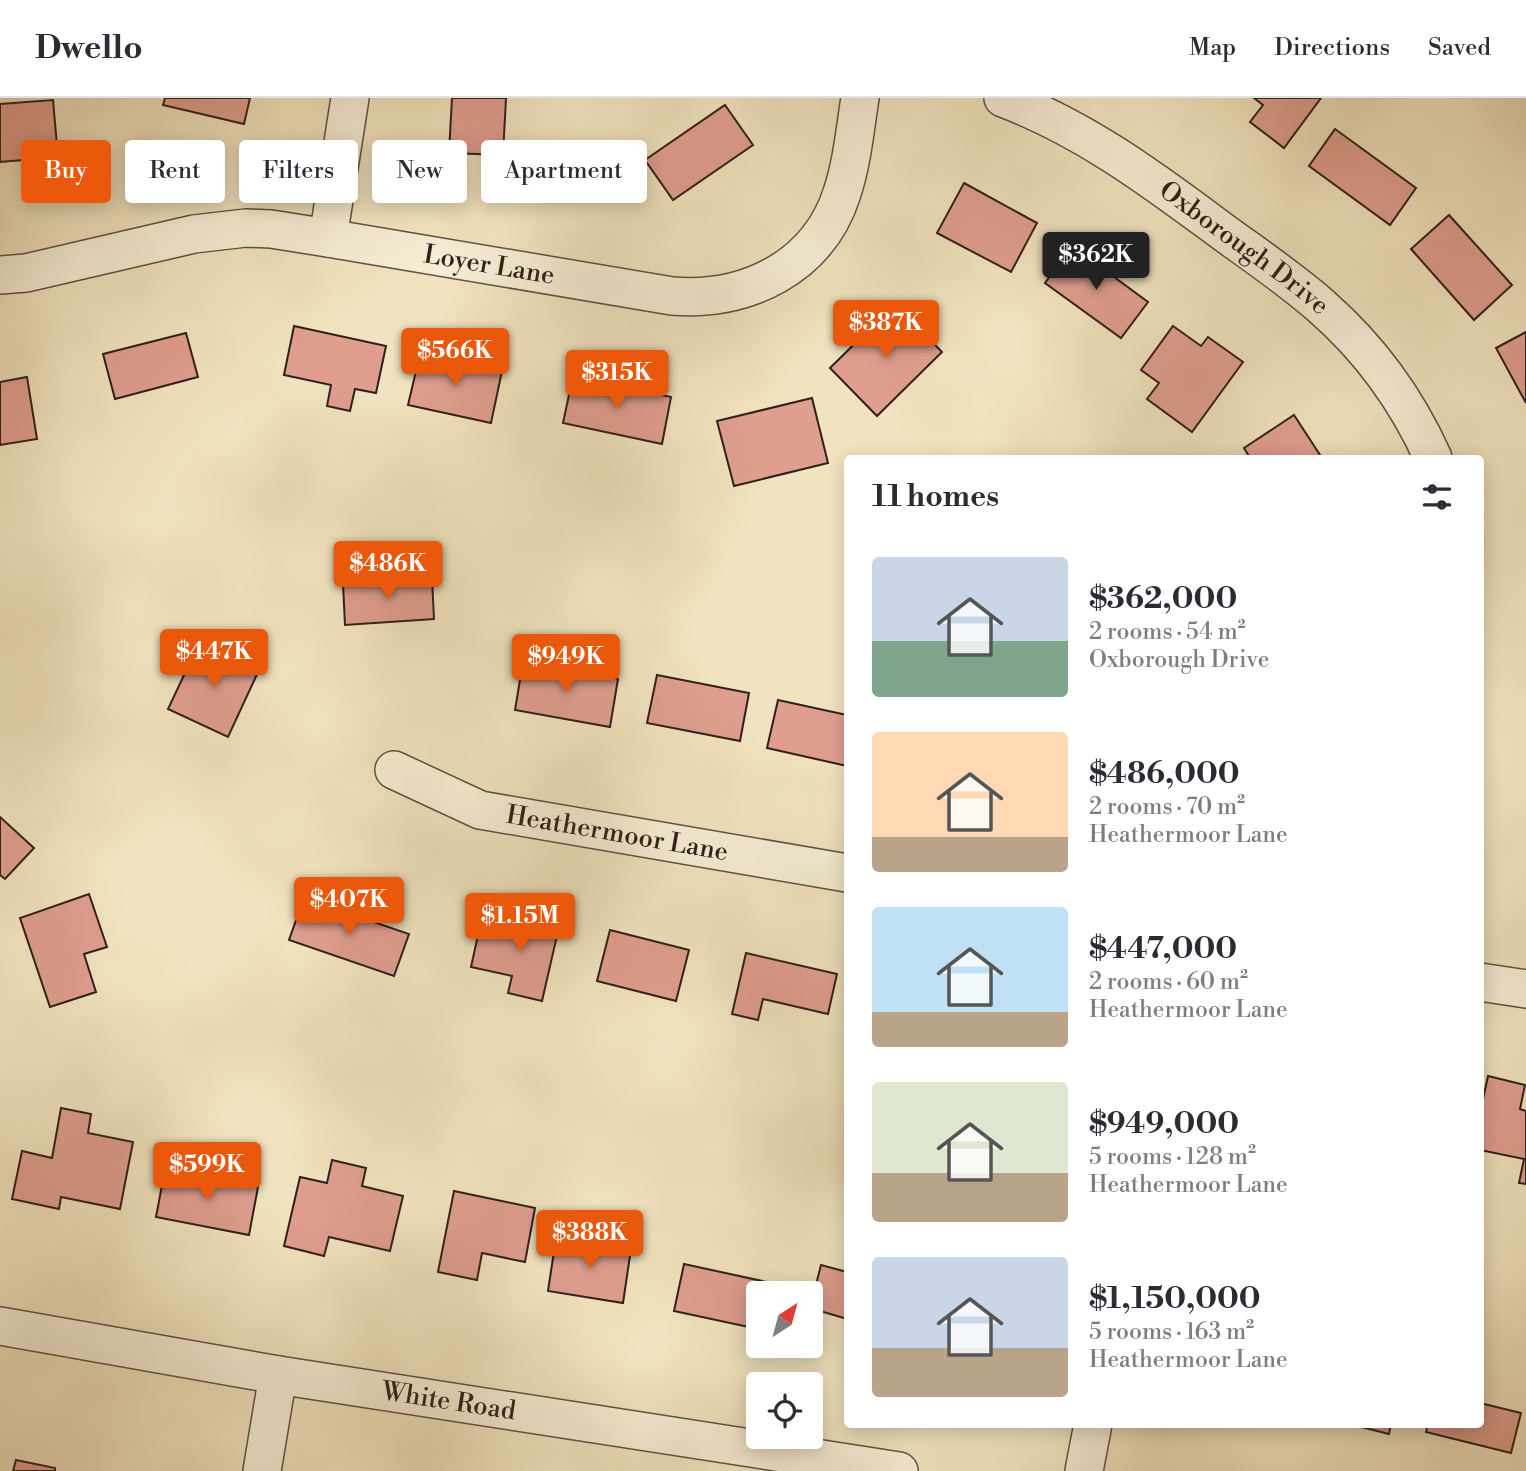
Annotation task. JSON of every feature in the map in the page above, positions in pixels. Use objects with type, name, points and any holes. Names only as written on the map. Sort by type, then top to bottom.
[{"type":"street","points":[[328,238],[350,98]]},
{"type":"street","name":"Loyer Lane","points":[[0,275],[26,273],[207,232],[246,228],[328,238],[672,296],[719,296],[742,291],[784,270],[818,238],[841,197],[848,174],[860,98]]},
{"type":"street","name":"Oxborough Drive","points":[[1003,98],[1036,110],[1080,133],[1142,172],[1320,305],[1382,371],[1410,412],[1432,455]]},
{"type":"street","name":"Heathermoor Lane","points":[[394,770],[480,810],[844,872]]},
{"type":"street","points":[[1484,983],[1526,989]]},
{"type":"street","name":"White Road","points":[[0,1326],[278,1375],[900,1471]]},
{"type":"street","points":[[262,1471],[278,1375]]},
{"type":"street","points":[[1084,1471],[1092,1428]]},
{"type":"building","points":[[165,98],[250,98],[244,124],[163,105]]},
{"type":"building","points":[[452,98],[506,98],[504,140],[481,140],[481,154],[467,154],[467,140],[450,140]]},
{"type":"building","points":[[1254,98],[1321,98],[1284,148],[1250,122],[1263,105]]},
{"type":"building","points":[[53,100],[57,140],[21,140],[21,160],[0,162],[0,104]]},
{"type":"building","points":[[725,105],[753,145],[673,200],[647,163],[647,159]]},
{"type":"building","points":[[1335,129],[1416,188],[1390,225],[1309,166]]},
{"type":"building","points":[[964,183],[1037,223],[1011,272],[937,233]]},
{"type":"building","points":[[1449,215],[1512,285],[1474,320],[1411,249]]},
{"type":"building","points":[[1072,246],[1148,302],[1121,338],[1045,283]]},
{"type":"building","points":[[895,304],[942,352],[877,416],[830,368]]},
{"type":"building","points":[[294,326],[386,346],[376,393],[355,389],[350,411],[327,406],[331,385],[284,375]]},
{"type":"building","points":[[1173,326],[1201,346],[1208,337],[1243,362],[1192,432],[1147,399],[1159,383],[1141,370]]},
{"type":"building","points":[[1526,332],[1526,403],[1496,348]]},
{"type":"building","points":[[186,333],[198,377],[115,399],[103,354]]},
{"type":"building","points":[[420,354],[502,371],[491,423],[408,405]]},
{"type":"building","points":[[573,376],[671,397],[662,444],[563,423]]},
{"type":"building","points":[[27,377],[37,439],[0,445],[0,382]]},
{"type":"building","points":[[812,398],[828,463],[734,486],[717,421]]},
{"type":"building","points":[[1294,415],[1320,455],[1248,455],[1244,448]]},
{"type":"building","points":[[432,578],[434,619],[345,625],[343,584]]},
{"type":"building","points":[[200,641],[259,670],[228,737],[168,709]]},
{"type":"building","points":[[523,662],[618,679],[610,727],[515,710]]},
{"type":"building","points":[[657,675],[749,693],[740,741],[647,723]]},
{"type":"building","points":[[778,700],[844,714],[844,765],[767,748]]},
{"type":"building","points":[[0,817],[34,848],[5,879],[0,875]]},
{"type":"building","points":[[89,894],[107,947],[84,954],[96,992],[50,1007],[20,918]]},
{"type":"building","points":[[304,898],[409,934],[394,976],[289,940]]},
{"type":"building","points":[[519,909],[561,918],[542,1001],[508,993],[512,976],[471,967],[480,926],[513,933]]},
{"type":"building","points":[[610,930],[689,950],[676,1001],[597,981]]},
{"type":"building","points":[[746,953],[837,974],[828,1014],[763,999],[758,1020],[732,1014]]},
{"type":"building","points":[[1488,1076],[1525,1085],[1520,1109],[1526,1111],[1526,1184],[1519,1183],[1524,1159],[1484,1151],[1484,1094]]},
{"type":"building","points":[[61,1108],[91,1114],[88,1133],[133,1142],[120,1209],[61,1197],[59,1209],[12,1199],[22,1151],[52,1158]]},
{"type":"building","points":[[332,1160],[366,1168],[362,1186],[403,1196],[390,1251],[329,1237],[324,1256],[284,1246],[300,1177],[327,1183]]},
{"type":"building","points":[[165,1169],[258,1187],[249,1235],[156,1217]]},
{"type":"building","points":[[454,1191],[535,1208],[525,1262],[482,1253],[477,1280],[438,1272]]},
{"type":"building","points":[[556,1238],[631,1249],[623,1303],[548,1291]]},
{"type":"building","points":[[684,1264],[762,1281],[746,1281],[746,1326],[674,1311]]},
{"type":"building","points":[[821,1265],[844,1271],[844,1318],[823,1312],[823,1281],[817,1281]]},
{"type":"building","points":[[1484,1404],[1521,1413],[1511,1453],[1426,1432],[1427,1428],[1484,1428]]},
{"type":"building","points":[[1365,1428],[1390,1428],[1389,1434]]},
{"type":"building","points":[[16,1460],[55,1468],[55,1471],[13,1471]]}]
